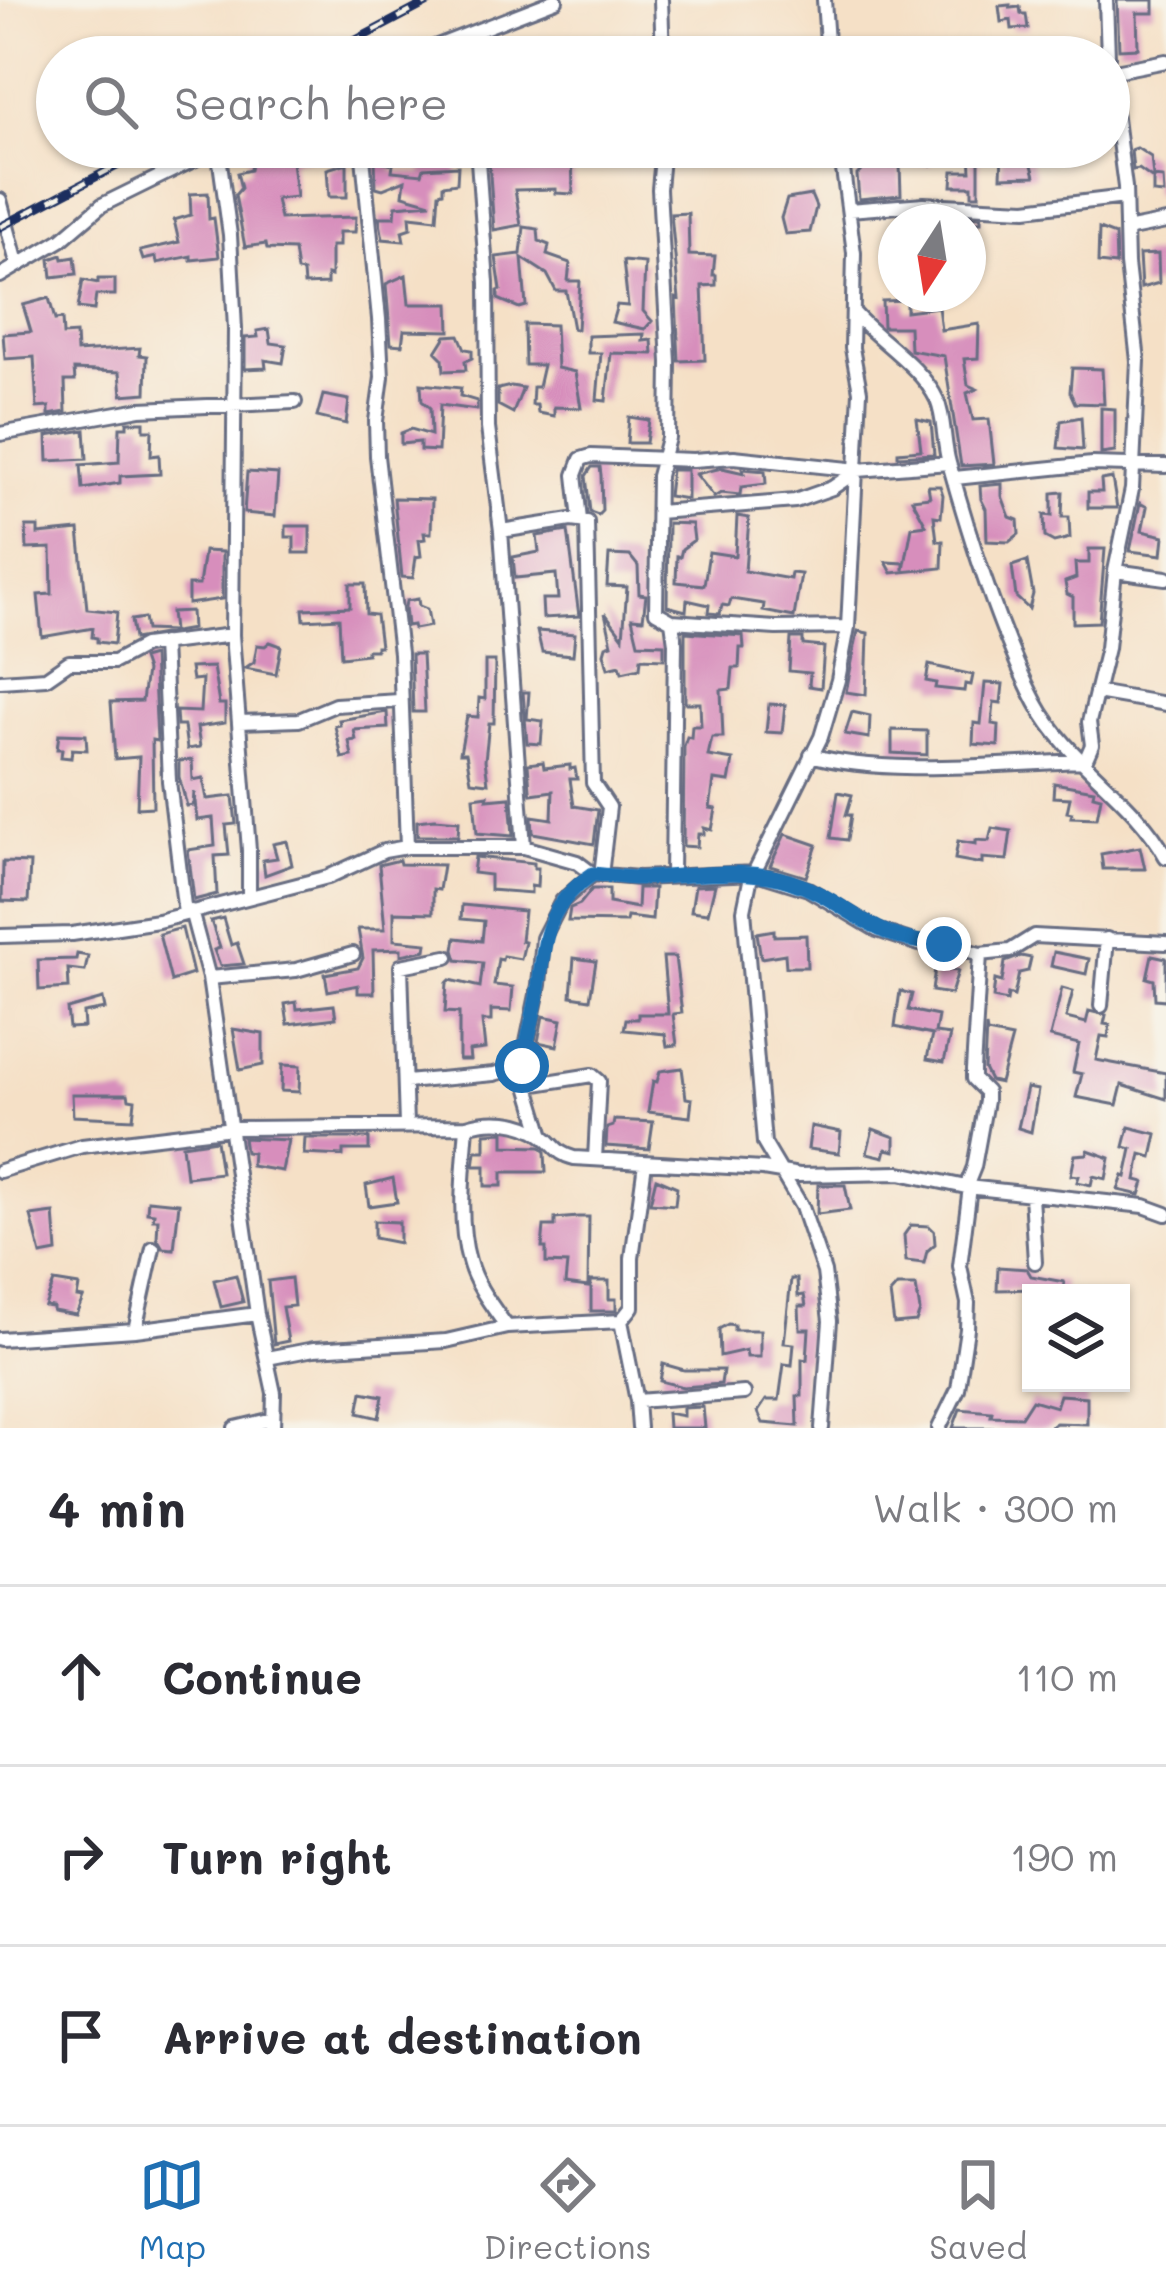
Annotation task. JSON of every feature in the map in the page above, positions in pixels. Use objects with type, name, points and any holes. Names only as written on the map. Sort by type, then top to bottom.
[{"type":"street","points":[[464,36],[556,0]]},
{"type":"street","points":[[661,0],[662,36]]},
{"type":"street","points":[[824,0],[827,36]]},
{"type":"street","points":[[1106,0],[1107,36]]},
{"type":"street","points":[[1130,66],[1166,61]]},
{"type":"street","points":[[0,276],[38,256],[103,205],[177,168]]},
{"type":"street","points":[[222,168],[230,235],[235,408],[232,635],[249,897]]},
{"type":"street","points":[[364,168],[379,319],[382,377],[377,456],[400,653],[407,847]]},
{"type":"street","points":[[479,168],[487,283],[488,428],[501,531],[524,847]]},
{"type":"street","points":[[661,168],[669,362],[656,612],[672,621],[848,627]]},
{"type":"street","points":[[822,1428],[830,1362],[824,1272],[802,1207],[764,1143],[744,910],[756,873],[830,712],[848,627],[860,391],[852,348],[855,314],[843,168]]},
{"type":"street","points":[[1085,761],[1092,746],[1088,732],[1107,648],[1115,571],[1132,489],[1138,361],[1120,168]]},
{"type":"street","points":[[849,210],[924,204],[1026,209],[1125,197]]},
{"type":"street","points":[[0,200],[17,263]]},
{"type":"street","points":[[1126,230],[1166,221]]},
{"type":"street","points":[[855,314],[920,375],[936,398],[949,463],[995,606],[1036,704],[1166,857]]},
{"type":"street","points":[[0,434],[140,410],[296,402]]},
{"type":"street","points":[[580,520],[575,475],[581,459],[734,457],[858,470],[949,463]]},
{"type":"street","points":[[955,478],[1092,464],[1166,466]]},
{"type":"street","points":[[658,512],[795,501],[832,488],[858,470]]},
{"type":"street","points":[[501,531],[587,522],[593,783],[609,807],[597,874],[562,901],[543,938],[539,986],[522,1066],[543,1136],[560,1154],[800,1175],[900,1173],[968,1187],[1144,1206],[1166,1214]]},
{"type":"street","points":[[1115,571],[1166,578]]},
{"type":"street","points":[[672,621],[672,874]]},
{"type":"street","points":[[0,681],[46,678],[69,662],[114,662],[144,646],[232,635]]},
{"type":"street","points":[[163,643],[169,781],[188,912],[208,978],[267,1358],[273,1424],[235,1428]]},
{"type":"street","points":[[1096,692],[1166,704]]},
{"type":"street","points":[[239,722],[299,720],[335,705],[399,701]]},
{"type":"street","points":[[811,755],[852,764],[992,766],[1085,761]]},
{"type":"street","points":[[0,937],[72,934],[188,912],[328,878],[384,850],[524,847],[577,862],[597,874],[639,878],[756,873],[808,889],[877,930],[919,944],[944,944],[980,954],[1010,951],[1034,936],[1166,943]]},
{"type":"street","points":[[1101,1006],[1107,940]]},
{"type":"street","points":[[208,978],[296,970],[353,954]]},
{"type":"street","points":[[938,1428],[958,1389],[967,1329],[968,1303],[960,1266],[968,1187],[986,1101],[986,1092],[973,1079],[980,954]]},
{"type":"street","points":[[406,1125],[400,966],[447,957]]},
{"type":"street","points":[[406,1082],[494,1074],[522,1066]]},
{"type":"street","points":[[529,1085],[575,1075],[592,1076],[599,1082],[595,1159]]},
{"type":"street","points":[[0,1171],[82,1146],[232,1128],[467,1126],[503,1120],[543,1136]]},
{"type":"street","points":[[467,1126],[468,1260],[486,1299],[508,1327]]},
{"type":"street","points":[[267,1358],[314,1348],[446,1341],[508,1327],[621,1321],[632,1307],[632,1258],[645,1163]]},
{"type":"street","points":[[1031,1195],[1035,1262]]},
{"type":"street","points":[[135,1330],[153,1248]]},
{"type":"street","points":[[0,1339],[135,1330],[257,1314]]},
{"type":"street","points":[[621,1321],[639,1428]]},
{"type":"street","points":[[637,1401],[744,1393]]},
{"type":"building","points":[[1117,0],[1154,0],[1154,13],[1137,13],[1138,48],[1130,48],[1130,36],[1118,36]]},
{"type":"building","points":[[1010,5],[1026,14],[1028,28],[1012,29],[1011,20],[1001,22],[999,6]]},
{"type":"building","points":[[1137,148],[1151,157],[1153,177],[1163,178],[1164,194],[1153,193],[1153,179],[1133,170],[1131,150]]},
{"type":"building","points":[[293,168],[296,197],[276,199],[280,219],[356,217],[355,232],[339,232],[339,246],[331,246],[327,284],[304,285],[294,250],[267,249],[266,244],[245,247],[235,195],[241,188],[237,173]]},
{"type":"building","points":[[347,168],[347,197],[329,197],[327,169]]},
{"type":"building","points":[[375,168],[422,174],[424,168],[458,168],[457,183],[443,185],[439,193],[437,219],[410,216],[411,228],[402,231],[404,241],[383,239],[379,217],[395,217],[396,206],[431,203],[403,195],[405,180],[376,187]]},
{"type":"building","points":[[490,168],[572,168],[573,194],[556,193],[556,189],[515,190],[521,225],[494,230]]},
{"type":"building","points":[[900,168],[901,195],[859,199],[857,175],[863,169]]},
{"type":"building","points":[[979,168],[979,195],[972,195],[972,186],[952,186],[953,171]]},
{"type":"building","points":[[1001,168],[1033,168],[1035,176],[1001,177]]},
{"type":"building","points":[[208,193],[219,257],[143,260],[140,251],[179,242],[174,220],[191,215],[190,194]]},
{"type":"building","points":[[811,195],[816,207],[810,232],[785,234],[781,218],[787,199]]},
{"type":"building","points":[[688,213],[689,255],[715,256],[716,285],[702,286],[705,360],[679,361],[671,214]]},
{"type":"building","points":[[524,227],[538,229],[539,241],[549,245],[547,255],[570,263],[568,281],[580,281],[577,329],[573,329],[566,291],[556,291],[547,274],[522,258],[526,306],[519,308],[498,299],[496,257],[521,254]]},
{"type":"building","points":[[1099,229],[1115,235],[1116,265],[1098,263]]},
{"type":"building","points":[[1158,254],[1159,283],[1141,288],[1139,255]]},
{"type":"building","points":[[62,255],[63,259],[75,257],[77,274],[52,277],[50,259]]},
{"type":"building","points":[[623,261],[645,263],[643,311],[652,321],[645,329],[612,322],[617,305],[628,306]]},
{"type":"building","points":[[406,275],[409,304],[449,304],[450,331],[404,330],[402,345],[391,344],[386,284]]},
{"type":"building","points":[[98,279],[115,279],[115,295],[96,295],[94,310],[78,308],[83,280],[98,283]]},
{"type":"building","points":[[49,298],[55,320],[62,319],[63,335],[76,334],[77,352],[140,348],[139,355],[147,356],[146,393],[122,395],[120,372],[74,370],[75,381],[65,381],[66,412],[49,415],[49,407],[37,408],[34,357],[5,359],[3,334],[31,332],[23,305]]},
{"type":"building","points":[[882,312],[939,312],[941,330],[979,324],[978,358],[964,359],[968,385],[977,389],[967,393],[973,420],[989,419],[994,464],[961,466],[944,356],[910,350],[909,327],[883,327]]},
{"type":"building","points":[[524,324],[555,325],[557,368],[575,372],[581,408],[554,407],[554,416],[538,413],[537,405],[532,405],[533,387],[538,387],[543,365],[525,365]]},
{"type":"building","points":[[269,329],[271,343],[286,345],[283,363],[265,360],[266,368],[245,369],[245,338],[258,337],[257,331]]},
{"type":"building","points":[[644,334],[643,341],[652,340],[653,354],[611,353],[606,401],[597,400],[601,353],[588,353],[588,336]]},
{"type":"building","points":[[459,335],[465,349],[472,350],[472,358],[465,361],[466,370],[444,371],[443,359],[436,352],[446,336]]},
{"type":"building","points":[[1072,368],[1102,369],[1104,404],[1075,403],[1070,392]]},
{"type":"building","points":[[421,384],[461,388],[460,396],[477,401],[477,410],[440,405],[438,451],[420,450],[420,442],[401,444],[401,433],[411,429],[431,435],[430,408],[422,401]]},
{"type":"building","points":[[523,388],[513,413],[498,405],[498,389]]},
{"type":"building","points":[[323,395],[349,400],[346,424],[317,417]]},
{"type":"building","points":[[1101,408],[1115,409],[1115,452],[1101,454]]},
{"type":"building","points":[[629,417],[649,420],[646,443],[627,443]]},
{"type":"building","points":[[1081,417],[1083,450],[1058,448],[1061,421]]},
{"type":"building","points":[[917,419],[931,422],[934,454],[898,456],[898,452],[921,450]]},
{"type":"building","points":[[127,422],[144,422],[144,430],[152,430],[151,456],[159,455],[160,474],[120,476],[120,483],[83,489],[81,465],[119,462],[120,427],[127,427]]},
{"type":"building","points":[[85,430],[87,459],[48,461],[47,436]]},
{"type":"building","points":[[592,467],[600,467],[601,475],[602,511],[598,515],[590,512],[586,476]]},
{"type":"building","points":[[722,468],[765,471],[766,484],[741,487],[740,495],[714,497],[696,474]]},
{"type":"building","points":[[671,470],[687,470],[687,499],[668,496]]},
{"type":"building","points":[[247,472],[278,474],[275,516],[244,513]]},
{"type":"building","points":[[1112,478],[1117,508],[1088,508],[1088,492],[1102,492],[1101,480]]},
{"type":"building","points":[[1002,484],[1002,496],[1010,517],[1018,520],[1019,534],[1009,542],[987,541],[980,486]]},
{"type":"building","points":[[928,486],[940,486],[943,495],[941,517],[934,516],[937,541],[943,541],[942,568],[892,573],[886,562],[904,563],[904,570],[912,527],[926,525],[912,499],[930,497]]},
{"type":"building","points":[[1063,492],[1062,517],[1069,517],[1070,538],[1054,542],[1045,537],[1044,515],[1052,516],[1052,493]]},
{"type":"building","points":[[394,498],[432,499],[431,533],[419,540],[421,556],[416,557],[413,578],[402,577]]},
{"type":"building","points":[[1140,503],[1147,507],[1142,531],[1164,536],[1162,555],[1130,551]]},
{"type":"building","points":[[737,516],[749,518],[745,571],[790,579],[791,573],[801,574],[794,617],[763,611],[764,604],[731,599],[729,606],[722,605],[720,614],[708,613],[709,605],[687,600],[686,611],[667,606],[668,523],[692,524],[694,540],[677,556],[676,582],[704,585],[709,552],[735,556]]},
{"type":"building","points":[[286,526],[310,526],[310,553],[294,553],[294,537],[286,537]]},
{"type":"building","points":[[26,527],[38,527],[38,534],[79,530],[87,609],[117,612],[114,644],[97,642],[93,628],[42,637],[38,595],[52,594],[51,548],[27,549]]},
{"type":"building","points":[[568,531],[579,616],[543,618],[542,599],[558,599],[556,574],[515,578],[513,557],[539,552],[537,536]]},
{"type":"building","points":[[1089,549],[1105,549],[1099,622],[1073,623],[1073,597],[1067,594],[1065,582],[1076,578],[1075,563],[1089,563]]},
{"type":"building","points":[[204,551],[222,552],[222,599],[188,604],[188,585],[199,585]]},
{"type":"building","points":[[609,555],[630,556],[638,566],[639,594],[646,595],[643,619],[632,618],[638,643],[664,644],[664,659],[641,658],[640,668],[622,672],[620,665],[608,668],[604,653],[612,644],[605,613],[623,637],[627,587],[607,586]]},
{"type":"building","points":[[1027,561],[1033,594],[1029,609],[1016,597],[1012,566]]},
{"type":"building","points":[[350,584],[365,584],[366,614],[376,615],[380,646],[367,654],[341,657],[339,618],[304,620],[303,609],[350,607]]},
{"type":"building","points":[[418,599],[419,606],[427,609],[430,626],[414,629],[407,626],[405,607],[406,601]]},
{"type":"building","points":[[191,611],[192,629],[134,639],[131,620],[144,618],[146,630],[173,631],[171,612]]},
{"type":"building","points":[[537,631],[575,634],[573,655],[542,652]]},
{"type":"building","points":[[858,631],[868,633],[866,695],[846,692]]},
{"type":"building","points":[[685,632],[743,636],[744,648],[740,648],[739,668],[733,668],[731,689],[721,690],[723,737],[712,737],[708,756],[733,760],[729,782],[714,780],[712,830],[704,828],[704,834],[698,834],[697,847],[683,846],[684,746],[692,726],[701,726],[700,703],[685,703]]},
{"type":"building","points":[[791,638],[824,647],[821,688],[809,686],[810,673],[789,671]]},
{"type":"building","points":[[257,645],[281,646],[276,674],[245,668],[254,662]]},
{"type":"building","points":[[411,654],[422,654],[425,712],[413,712]]},
{"type":"building","points":[[153,656],[157,741],[152,740],[153,807],[137,808],[139,757],[115,759],[111,702],[142,701],[146,671],[142,659]]},
{"type":"building","points":[[485,661],[495,661],[494,723],[489,723],[485,760],[488,783],[471,781],[466,753],[460,753],[467,716],[478,717],[479,698],[485,699]]},
{"type":"building","points":[[929,665],[973,675],[971,685],[965,684],[964,691],[935,688],[936,683],[926,681]]},
{"type":"building","points":[[213,667],[219,704],[225,704],[225,723],[197,727],[200,747],[187,749],[176,711],[200,712],[202,679],[192,680],[190,668]]},
{"type":"building","points":[[985,683],[1003,684],[1001,703],[994,702],[992,724],[999,725],[998,746],[973,744],[974,723],[981,724]]},
{"type":"building","points":[[523,692],[529,692],[527,719],[543,721],[541,744],[527,743]]},
{"type":"building","points":[[769,704],[785,705],[782,733],[766,732]]},
{"type":"building","points":[[387,712],[388,728],[354,730],[356,740],[349,741],[352,756],[342,758],[335,726],[340,725],[339,720]]},
{"type":"building","points":[[852,712],[870,716],[869,738],[845,734]]},
{"type":"building","points":[[892,730],[927,731],[927,755],[892,753]]},
{"type":"building","points":[[59,734],[86,735],[87,750],[72,749],[71,758],[61,757]]},
{"type":"building","points":[[192,760],[193,780],[203,778],[207,799],[233,796],[236,824],[226,825],[229,855],[215,856],[217,894],[194,900],[188,850],[215,846],[213,818],[197,820],[194,792],[193,805],[187,806],[179,777],[179,761]]},
{"type":"building","points":[[543,762],[544,768],[575,768],[577,779],[570,779],[574,806],[598,810],[594,844],[533,833],[532,816],[552,819],[553,791],[531,794],[530,789],[528,764]]},
{"type":"building","points":[[1054,783],[1094,790],[1093,795],[1101,797],[1097,818],[1071,817],[1067,812],[1070,798],[1053,797]]},
{"type":"building","points":[[838,792],[852,795],[846,815],[851,815],[847,840],[831,838]]},
{"type":"building","points":[[488,795],[487,799],[510,797],[513,836],[477,833],[474,797]]},
{"type":"building","points":[[417,821],[459,821],[458,836],[417,836]]},
{"type":"building","points":[[992,828],[1011,831],[1007,860],[982,858],[982,864],[955,859],[958,841],[989,841]]},
{"type":"building","points":[[785,834],[817,845],[806,877],[770,866]]},
{"type":"building","points":[[287,841],[292,865],[265,875],[263,860],[277,858],[273,844]]},
{"type":"building","points":[[1140,847],[1145,869],[1103,869],[1101,854]]},
{"type":"building","points":[[475,857],[534,863],[537,887],[531,886],[531,893],[490,890],[490,875],[473,873]]},
{"type":"building","points":[[399,860],[400,864],[443,865],[439,890],[433,889],[433,913],[394,912],[394,940],[427,943],[426,950],[401,955],[401,949],[373,950],[374,993],[358,993],[358,985],[328,991],[325,974],[358,968],[363,958],[358,929],[385,929],[379,865]]},
{"type":"building","points":[[3,862],[30,863],[28,902],[2,901]]},
{"type":"building","points":[[715,885],[708,913],[691,911],[695,886]]},
{"type":"building","points":[[638,888],[654,888],[652,920],[568,921],[570,908],[592,889],[609,889],[609,903],[637,908]]},
{"type":"building","points":[[462,905],[524,911],[521,959],[498,959],[494,985],[513,987],[511,1011],[491,1010],[491,1021],[482,1021],[485,1049],[469,1051],[470,1060],[459,1060],[459,1013],[445,1012],[450,980],[480,987],[483,963],[457,960],[454,950],[456,938],[482,941],[484,921],[461,919]]},
{"type":"building","points":[[223,918],[231,945],[237,943],[244,964],[220,966],[211,921]]},
{"type":"building","points":[[182,928],[193,974],[171,981],[159,934]]},
{"type":"building","points":[[774,930],[774,936],[806,935],[807,967],[786,967],[785,954],[761,958],[757,933]]},
{"type":"building","points":[[1054,952],[1089,959],[1086,974],[1051,966]]},
{"type":"building","points":[[77,954],[88,956],[85,971],[68,969],[69,988],[39,990],[38,960],[76,959]]},
{"type":"building","points":[[1152,955],[1166,958],[1166,1000],[1155,999],[1154,980],[1147,978]]},
{"type":"building","points":[[663,957],[675,957],[682,1013],[673,1014],[677,1045],[667,1046],[665,1034],[624,1030],[626,1019],[638,1019],[638,1014],[668,1014]]},
{"type":"building","points":[[574,958],[596,961],[590,999],[571,996]]},
{"type":"building","points":[[1031,958],[1028,971],[1019,973],[1014,996],[1008,994],[1007,1001],[993,998],[995,980],[1002,982],[1005,962]]},
{"type":"building","points":[[935,968],[958,971],[951,994],[932,991]]},
{"type":"building","points":[[1062,988],[1073,991],[1066,1018],[1086,1023],[1089,1011],[1106,1015],[1108,1037],[1101,1036],[1096,1060],[1166,1073],[1166,1099],[1122,1085],[1117,1105],[1076,1097],[1082,1074],[1073,1072],[1079,1044],[1050,1037]]},
{"type":"building","points":[[900,991],[912,994],[908,1010],[938,1016],[935,1033],[950,1035],[944,1062],[927,1059],[932,1035],[895,1027]]},
{"type":"building","points":[[103,999],[105,1009],[83,1013],[84,1027],[69,1028],[67,1009]]},
{"type":"building","points":[[296,1002],[297,1009],[334,1005],[336,1018],[288,1024],[285,1004]]},
{"type":"building","points":[[543,1016],[562,1020],[557,1046],[538,1042]]},
{"type":"building","points":[[986,1027],[987,1033],[1012,1038],[1000,1083],[990,1081],[984,1069]]},
{"type":"building","points":[[233,1029],[263,1034],[263,1065],[240,1070]]},
{"type":"building","points":[[282,1065],[300,1066],[299,1092],[281,1091]]},
{"type":"building","points":[[682,1068],[686,1098],[692,1099],[690,1117],[648,1112],[653,1081],[657,1082],[660,1071]]},
{"type":"building","points":[[1027,1088],[1038,1090],[1031,1132],[1018,1128]]},
{"type":"building","points":[[72,1094],[128,1094],[135,1100],[133,1119],[73,1116]]},
{"type":"building","points":[[614,1120],[653,1122],[649,1149],[606,1146],[607,1128]]},
{"type":"building","points":[[811,1126],[841,1132],[839,1153],[808,1149]]},
{"type":"building","points":[[1129,1127],[1157,1134],[1152,1157],[1141,1154],[1136,1180],[1144,1182],[1140,1195],[1118,1190],[1132,1149],[1124,1147]]},
{"type":"building","points":[[873,1129],[895,1137],[895,1151],[886,1149],[884,1157],[867,1153]]},
{"type":"building","points":[[504,1132],[504,1146],[540,1147],[545,1152],[546,1172],[502,1172],[502,1186],[485,1186],[485,1166],[474,1166],[476,1151],[485,1151],[485,1133]]},
{"type":"building","points":[[243,1138],[288,1140],[282,1171],[251,1166],[252,1153],[245,1152]]},
{"type":"building","points":[[305,1138],[369,1138],[369,1150],[343,1150],[343,1156],[304,1154]]},
{"type":"building","points":[[216,1140],[221,1173],[186,1177],[182,1145]]},
{"type":"building","points":[[1088,1150],[1110,1158],[1106,1179],[1093,1176],[1091,1185],[1071,1175],[1075,1155]]},
{"type":"building","points":[[393,1178],[397,1202],[369,1206],[366,1185]]},
{"type":"building","points":[[656,1178],[677,1187],[675,1205],[650,1203]]},
{"type":"building","points":[[818,1185],[845,1185],[850,1210],[817,1214]]},
{"type":"building","points":[[148,1200],[179,1203],[174,1249],[163,1248],[157,1238],[158,1219],[147,1212]]},
{"type":"building","points":[[54,1213],[57,1252],[41,1255],[31,1216]]},
{"type":"building","points":[[589,1217],[588,1287],[565,1284],[567,1264],[546,1263],[544,1226],[555,1226],[555,1219]]},
{"type":"building","points":[[374,1221],[399,1222],[399,1243],[374,1238]]},
{"type":"building","points":[[911,1225],[934,1231],[935,1244],[924,1263],[906,1261],[904,1235]]},
{"type":"building","points":[[998,1267],[1027,1269],[1031,1276],[1064,1282],[1022,1284],[1022,1289],[997,1290]]},
{"type":"building","points":[[236,1275],[243,1302],[221,1307],[214,1280]]},
{"type":"building","points":[[291,1278],[294,1306],[282,1307],[288,1341],[274,1344],[268,1281]]},
{"type":"building","points":[[791,1279],[797,1279],[798,1296],[804,1295],[806,1306],[799,1306],[800,1329],[809,1329],[807,1360],[802,1359],[802,1396],[797,1396],[798,1426],[763,1423],[758,1412],[766,1400],[779,1400],[784,1364],[792,1365],[794,1344],[784,1343]]},
{"type":"building","points":[[591,1281],[609,1281],[609,1299],[616,1299],[616,1311],[591,1311]]},
{"type":"building","points":[[54,1282],[79,1286],[77,1297],[83,1298],[76,1315],[45,1306]]},
{"type":"building","points":[[897,1286],[916,1286],[920,1311],[916,1322],[894,1324],[890,1294]]},
{"type":"building","points":[[728,1324],[734,1330],[760,1330],[760,1357],[747,1357],[746,1350],[720,1356],[719,1329]]},
{"type":"building","points":[[663,1364],[684,1370],[723,1370],[721,1384],[683,1387],[660,1381]]},
{"type":"building","points":[[362,1392],[383,1396],[379,1418],[358,1413]]},
{"type":"building","points":[[1060,1395],[1087,1397],[1087,1424],[953,1428],[960,1409],[1021,1417],[1032,1400],[1056,1407]]},
{"type":"building","points":[[703,1407],[705,1428],[668,1428],[667,1413],[683,1416],[683,1408]]},
{"type":"railway","points":[[364,36],[432,0]]},
{"type":"railway","points":[[0,227],[113,168]]},
{"type":"route","points":[[522,1066],[539,986],[543,938],[562,901],[593,874],[639,878],[756,873],[808,889],[877,930],[919,944],[944,944]]}]
